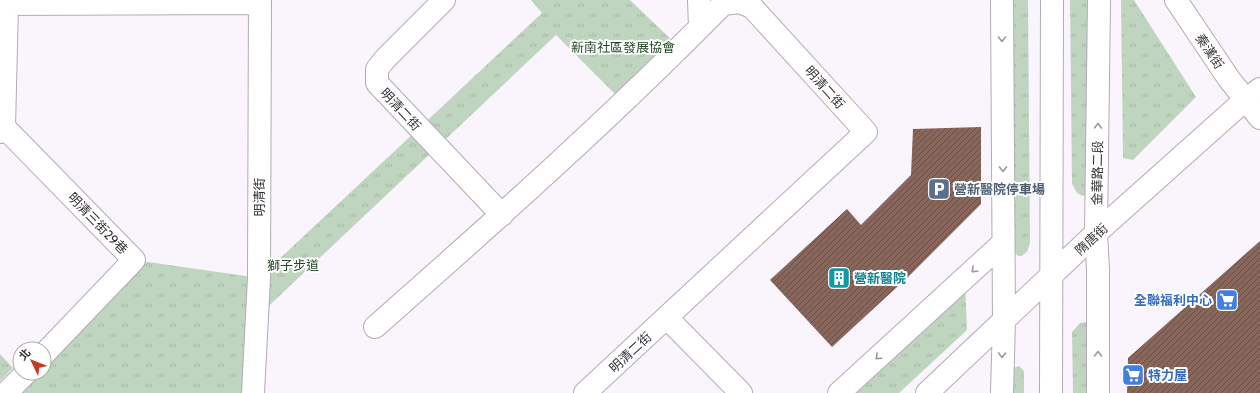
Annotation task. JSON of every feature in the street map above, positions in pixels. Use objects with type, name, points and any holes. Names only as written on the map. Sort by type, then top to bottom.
[{"type":"street","name":"明清二街","points":[[444,0],[386,58],[377,69],[377,83],[502,215]]},
{"type":"street","points":[[699,0],[700,27]]},
{"type":"street","points":[[1002,0],[1004,320],[1002,393]]},
{"type":"street","points":[[1051,393],[1052,0]]},
{"type":"street","name":"金華路二段","points":[[1098,393],[1098,270],[1096,234],[1099,0]]},
{"type":"street","name":"秦漢街","points":[[1176,0],[1253,95],[1260,118]]},
{"type":"street","points":[[2,130],[4,4],[260,1]]},
{"type":"street","name":"明清街","points":[[253,393],[259,278],[260,1]]},
{"type":"street","name":"明清二街","points":[[375,327],[502,215],[624,103],[723,4],[739,2],[752,7],[866,132],[585,393]]},
{"type":"street","name":"隋唐街","points":[[927,393],[1096,234],[1253,95]]},
{"type":"street","name":"明清三街29巷","points":[[2,130],[134,260],[52,346]]},
{"type":"street","points":[[839,393],[1003,243]]},
{"type":"street","points":[[667,318],[740,393]]},
{"type":"green space","points":[[531,0],[630,0],[680,48],[624,103],[556,35],[257,317],[253,393],[18,393],[23,381],[52,381],[52,346],[134,260],[259,278],[542,13]]},
{"type":"green space","points":[[1006,0],[1028,0],[1030,243],[1027,252],[1021,256],[1018,256],[1011,249]]},
{"type":"green space","points":[[1070,0],[1092,0],[1086,194],[1083,196],[1077,193],[1072,184]]},
{"type":"green space","points":[[1121,0],[1134,0],[1196,97],[1133,160],[1123,158]]},
{"type":"green space","points":[[965,284],[967,330],[899,393],[850,393]]},
{"type":"green space","points":[[1085,322],[1089,325],[1092,393],[1073,393],[1072,332],[1080,323]]},
{"type":"green space","points":[[0,354],[12,367],[12,369],[0,381]]},
{"type":"green space","points":[[1019,366],[1024,371],[1024,393],[1008,393],[1013,368]]},
{"type":"building","points":[[981,127],[981,204],[909,276],[832,347],[770,280],[847,209],[861,225],[911,175],[913,129]]},
{"type":"building","name":"全聯福利中心","points":[[1260,241],[1260,393],[1127,393],[1128,358]]},
{"type":"place","name":"營新醫院停車場","points":[[939,189]]},
{"type":"place","name":"營新醫院","points":[[839,278]]},
{"type":"place","name":"全聯福利中心","points":[[1227,300]]},
{"type":"place","name":"特力屋","points":[[1133,375]]},
{"type":"park label","name":"新南社區發展協會","points":[[623,47]]},
{"type":"park label","name":"獅子步道","points":[[293,265]]}]
